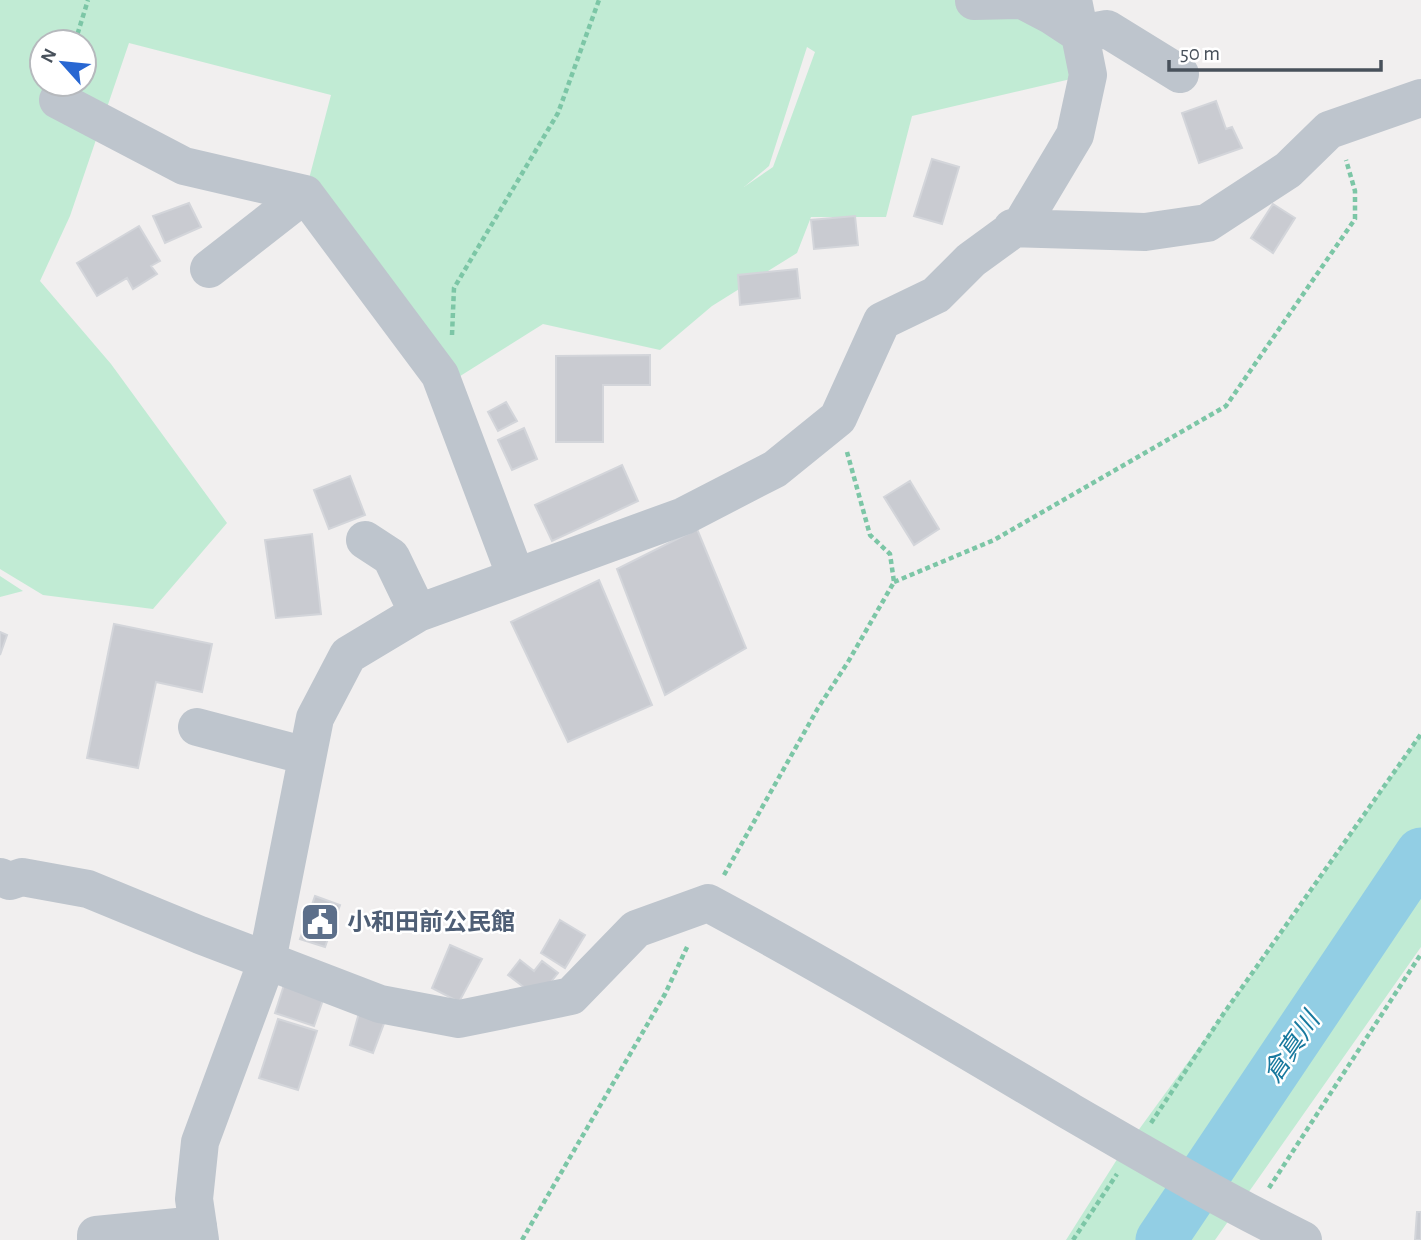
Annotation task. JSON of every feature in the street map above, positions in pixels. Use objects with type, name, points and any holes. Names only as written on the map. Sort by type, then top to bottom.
[{"type":"street","points":[[974,1],[1023,0],[1051,15],[1077,17],[1107,29],[1180,74]]},
{"type":"street","points":[[96,1240],[96,1235],[199,1233],[194,1199],[201,1142],[267,961],[315,718],[348,655],[418,613],[684,516],[775,469],[838,418],[882,321],[936,295],[971,260],[1023,222],[1075,135],[1088,75],[1077,17]]},
{"type":"street","points":[[1012,228],[1145,232],[1207,223],[1288,170],[1329,130],[1421,98]]},
{"type":"street","points":[[58,100],[184,166],[305,194],[440,375],[516,577]]},
{"type":"street","points":[[208,269],[305,194]]},
{"type":"street","points":[[365,540],[391,557],[418,613]]},
{"type":"street","points":[[197,727],[307,756]]},
{"type":"street","points":[[0,877],[10,881],[23,877],[88,889],[380,1004],[459,1019],[571,996],[636,929],[708,903],[784,944],[1133,1148],[1243,1228],[1303,1240]]},
{"type":"path","points":[[79,28],[88,0]]},
{"type":"path","points":[[451,344],[454,288],[558,113],[599,0]]},
{"type":"path","points":[[523,1240],[665,994],[708,903],[818,708],[894,582],[994,540],[1226,406],[1355,219],[1355,191],[1337,128]]},
{"type":"path","points":[[838,418],[870,535],[890,554],[894,582]]},
{"type":"path","points":[[1073,1240],[1224,1013],[1421,734]]},
{"type":"path","points":[[1243,1228],[1421,954]]},
{"type":"green space","points":[[0,0],[1073,0],[1088,75],[912,116],[886,217],[811,217],[797,253],[712,306],[660,350],[543,324],[457,378],[305,194],[331,95],[129,43],[70,216],[40,281],[111,364],[227,523],[153,609],[43,595],[0,569]],"holes":[[[807,47],[815,52],[773,167],[744,187],[769,166]]]},
{"type":"green space","points":[[0,576],[23,591],[0,597]]},
{"type":"green space","points":[[1421,734],[1421,947],[1215,1240],[1066,1240],[1116,1161],[1290,922]]},
{"type":"building","points":[[1216,101],[1226,129],[1232,127],[1242,148],[1199,163],[1182,113]]},
{"type":"building","points":[[932,159],[959,167],[942,224],[914,216]]},
{"type":"building","points":[[189,203],[201,227],[165,243],[153,216]]},
{"type":"building","points":[[1273,204],[1295,218],[1273,253],[1251,238]]},
{"type":"building","points":[[855,216],[858,245],[814,249],[811,220]]},
{"type":"building","points":[[139,226],[160,261],[151,266],[157,274],[133,289],[127,278],[97,296],[77,263]]},
{"type":"building","points":[[797,269],[800,298],[740,305],[738,275]]},
{"type":"building","points":[[650,355],[650,385],[603,385],[603,442],[556,442],[556,356]]},
{"type":"building","points":[[506,402],[517,421],[498,431],[488,412]]},
{"type":"building","points":[[524,428],[537,459],[512,470],[498,440]]},
{"type":"building","points":[[622,465],[638,501],[552,541],[535,505]]},
{"type":"building","points":[[350,476],[365,515],[329,529],[314,490]]},
{"type":"building","points":[[910,481],[939,529],[914,545],[884,497]]},
{"type":"building","points":[[697,529],[746,648],[665,695],[617,569]]},
{"type":"building","points":[[312,534],[321,614],[276,618],[265,540]]},
{"type":"building","points":[[599,580],[652,705],[568,742],[511,622]]},
{"type":"building","points":[[114,624],[212,644],[202,692],[156,682],[138,768],[87,758]]},
{"type":"building","points":[[0,632],[7,635],[0,655]]},
{"type":"building","name":"小和田前公民館","points":[[315,896],[340,905],[325,947],[300,939]]},
{"type":"building","points":[[560,920],[585,935],[565,968],[541,953]]},
{"type":"building","points":[[450,945],[482,959],[459,1002],[432,988]]},
{"type":"building","points":[[520,960],[534,971],[542,961],[558,973],[538,998],[508,975]]},
{"type":"building","points":[[284,985],[324,997],[314,1026],[275,1013]]},
{"type":"building","points":[[359,1013],[386,1018],[373,1053],[350,1045]]},
{"type":"building","points":[[278,1019],[317,1031],[298,1090],[259,1078]]},
{"type":"building","points":[[1417,1212],[1421,1212],[1421,1240],[1415,1240]]},
{"type":"waterway","name":"倉真川","points":[[1161,1240],[1421,853]]},
{"type":"place","name":"小和田前公民館","points":[[320,922]]}]
